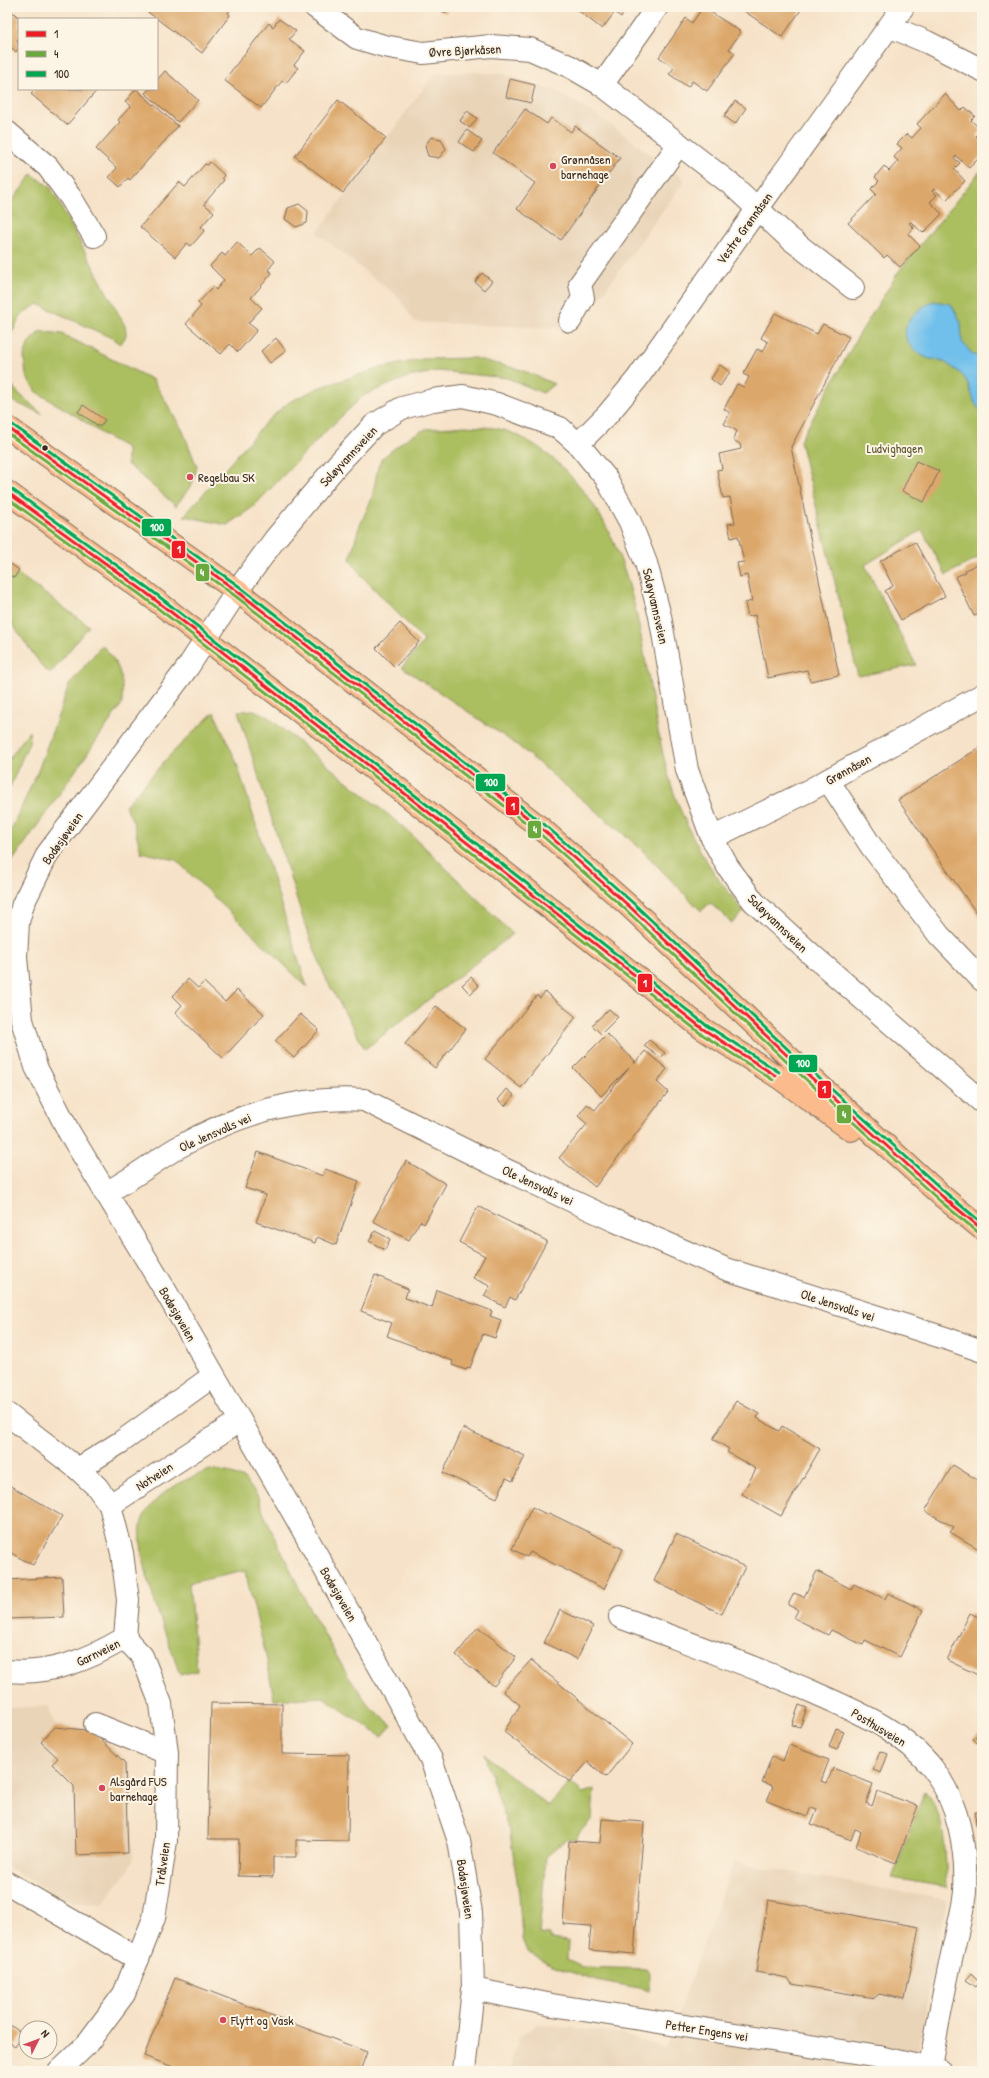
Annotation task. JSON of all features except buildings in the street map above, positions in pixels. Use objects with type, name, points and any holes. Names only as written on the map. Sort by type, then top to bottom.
[{"type":"main road","points":[[7,426],[237,591],[542,829],[629,906],[793,1061],[943,1197],[982,1229]]},
{"type":"main road","points":[[7,492],[145,592],[399,789],[703,1029],[781,1079],[943,1197]]},
{"type":"street","points":[[602,86],[656,7]]},
{"type":"street","name":"Vestre Grønnåsen","points":[[578,444],[608,414],[637,379],[758,208],[891,27],[903,7]]},
{"type":"street","name":"Øvre Bjørkåsen","points":[[325,10],[356,38],[384,46],[423,53],[491,46],[530,49],[569,66],[602,86],[732,185],[788,237],[853,288]]},
{"type":"street","points":[[891,27],[927,42],[982,70]]},
{"type":"street","points":[[7,132],[48,167],[71,198],[94,236]]},
{"type":"street","points":[[570,321],[583,298],[580,284],[679,144]]},
{"type":"street","name":"Soløyvannsveien","points":[[237,591],[275,539],[337,465],[374,425],[402,408],[433,400],[463,396],[497,404],[533,416],[560,428],[578,444],[606,478],[630,522],[646,563],[660,616],[687,770],[712,838],[728,867],[754,902],[812,955],[982,1102]]},
{"type":"street","name":"Bodøsjøveien","points":[[237,591],[206,640],[180,677],[48,853],[13,921],[24,1027],[36,1066],[69,1132],[165,1290],[393,1688],[431,1760],[459,1841],[471,1912],[473,1989],[464,2071]]},
{"type":"street","name":"Grønnåsen","points":[[712,838],[768,812],[982,696]]},
{"type":"street","points":[[828,780],[871,846],[934,929],[982,980]]},
{"type":"street","name":"Ole Jensvolls vei","points":[[105,1193],[126,1183],[177,1148],[226,1124],[266,1110],[291,1104],[342,1098],[364,1100],[606,1217],[726,1269],[982,1351]]},
{"type":"street","points":[[78,1469],[121,1442],[213,1376]]},
{"type":"street","points":[[7,1414],[78,1469],[96,1487],[110,1505]]},
{"type":"street","name":"Notveien","points":[[110,1505],[239,1421]]},
{"type":"street","name":"Garnveien","points":[[7,1671],[21,1672],[69,1666],[101,1652],[125,1638],[128,1600],[122,1553],[110,1505]]},
{"type":"street","name":"Posthusveien","points":[[620,1617],[780,1678],[864,1716],[898,1735],[933,1769],[948,1792],[957,1818],[964,1854],[964,1893],[935,2069]]},
{"type":"street","name":"Trålveien","points":[[59,2071],[86,2045],[124,1994],[154,1918],[166,1841],[167,1753],[161,1704],[142,1656],[125,1638]]},
{"type":"street","points":[[95,1724],[167,1753]]},
{"type":"street","points":[[7,1883],[138,1959]]},
{"type":"street","name":"Petter Engens vei","points":[[473,1989],[552,2006],[879,2057],[935,2069]]},
{"type":"shaded area","points":[[471,72],[504,74],[558,92],[610,124],[685,180],[577,329],[415,322],[398,297],[317,233],[434,74]]},
{"type":"shaded area","points":[[7,1706],[10,1708],[48,1706],[55,1725],[84,1728],[88,1723],[129,1762],[133,1859],[130,1868],[102,1904],[74,1903],[55,1895],[7,1866]]},
{"type":"shaded area","points":[[734,1862],[947,1900],[913,2071],[509,2071],[519,2036],[537,2024],[623,2034],[665,2048]]},
{"type":"green space","name":"Ludvighagen","points":[[982,169],[982,556],[946,575],[922,530],[865,565],[916,665],[858,676],[800,441],[857,338],[899,271]]},
{"type":"green space","points":[[32,174],[51,188],[125,326],[125,336],[119,344],[116,340],[38,304],[23,313],[7,341],[7,208]]},
{"type":"green space","points":[[40,331],[62,334],[153,380],[183,431],[197,467],[192,484],[176,506],[127,464],[127,448],[105,436],[78,417],[36,392],[26,376],[24,356],[29,342]]},
{"type":"green space","points":[[474,358],[522,370],[554,384],[543,393],[507,378],[438,371],[409,377],[364,395],[324,433],[253,507],[227,525],[184,516],[267,421],[289,402],[318,388],[377,369],[422,359]]},
{"type":"green space","points":[[7,375],[15,390],[42,414],[7,399]]},
{"type":"green space","points":[[465,426],[504,430],[513,433],[531,442],[555,460],[569,474],[594,506],[613,540],[626,576],[636,614],[658,732],[675,796],[686,822],[706,859],[744,912],[732,923],[710,903],[701,911],[640,848],[517,745],[402,667],[424,641],[360,574],[350,559],[358,530],[372,498],[378,467],[382,458],[409,437],[426,429]]},
{"type":"green space","points":[[7,566],[89,626],[51,673],[44,669],[7,617]]},
{"type":"green space","points":[[102,645],[117,665],[120,672],[122,704],[7,869],[7,833],[12,828],[38,771],[69,685]]},
{"type":"green space","points":[[254,710],[268,717],[407,830],[513,934],[365,1049],[326,979],[305,925],[238,711]]},
{"type":"green space","points":[[214,712],[236,761],[307,987],[176,860],[141,852],[133,821],[125,806],[169,756]]},
{"type":"green space","points":[[29,731],[30,740],[7,794],[7,762]]},
{"type":"green space","points":[[210,1470],[227,1472],[244,1479],[257,1495],[267,1521],[307,1604],[344,1669],[370,1707],[392,1725],[382,1737],[323,1697],[274,1700],[267,1660],[245,1571],[189,1583],[197,1671],[180,1675],[152,1594],[141,1548],[141,1529],[144,1516],[156,1500],[164,1493],[182,1482]]},
{"type":"green space","points":[[484,1754],[548,1806],[570,1782],[583,1793],[594,1789],[592,1819],[578,1834],[577,1839],[567,1839],[546,1857],[539,1934],[549,1935],[550,1939],[568,1941],[567,1960],[582,1967],[647,1969],[650,1973],[649,1990],[596,1980],[557,1968],[527,1952],[522,1939],[519,1894],[510,1834]]},
{"type":"green space","points":[[925,1791],[937,1812],[944,1836],[947,1887],[892,1878]]},
{"type":"water","points":[[933,301],[951,304],[961,322],[962,342],[973,355],[982,356],[982,412],[975,404],[967,381],[962,375],[940,360],[928,359],[914,350],[908,342],[905,335],[906,327],[910,320],[916,313]]},
{"type":"transit line","name":"100","points":[[10,423],[240,587],[545,825],[632,902],[796,1057],[946,1193],[982,1223]]},
{"type":"transit line","name":"1","points":[[7,427],[237,591],[542,829],[629,906],[793,1061],[943,1197],[982,1229]]},
{"type":"transit line","name":"4","points":[[7,433],[234,595],[539,833],[626,910],[790,1065],[940,1201],[979,1233]]},
{"type":"transit line","name":"100","points":[[10,488],[148,588],[402,785],[706,1025],[779,1072]]},
{"type":"transit line","name":"1","points":[[7,492],[145,592],[399,789],[703,1029],[776,1076]]},
{"type":"transit line","name":"4","points":[[7,498],[142,596],[396,793],[700,1033],[773,1080]]},
{"type":"place","name":"Grønnåsen barnehage","points":[[553,166]]},
{"type":"place","name":"Regelbau SK","points":[[190,477]]},
{"type":"place","name":"Alsgård FUS barnehage","points":[[102,1788]]},
{"type":"place","name":"Flytt og Vask","points":[[223,2020]]}]
